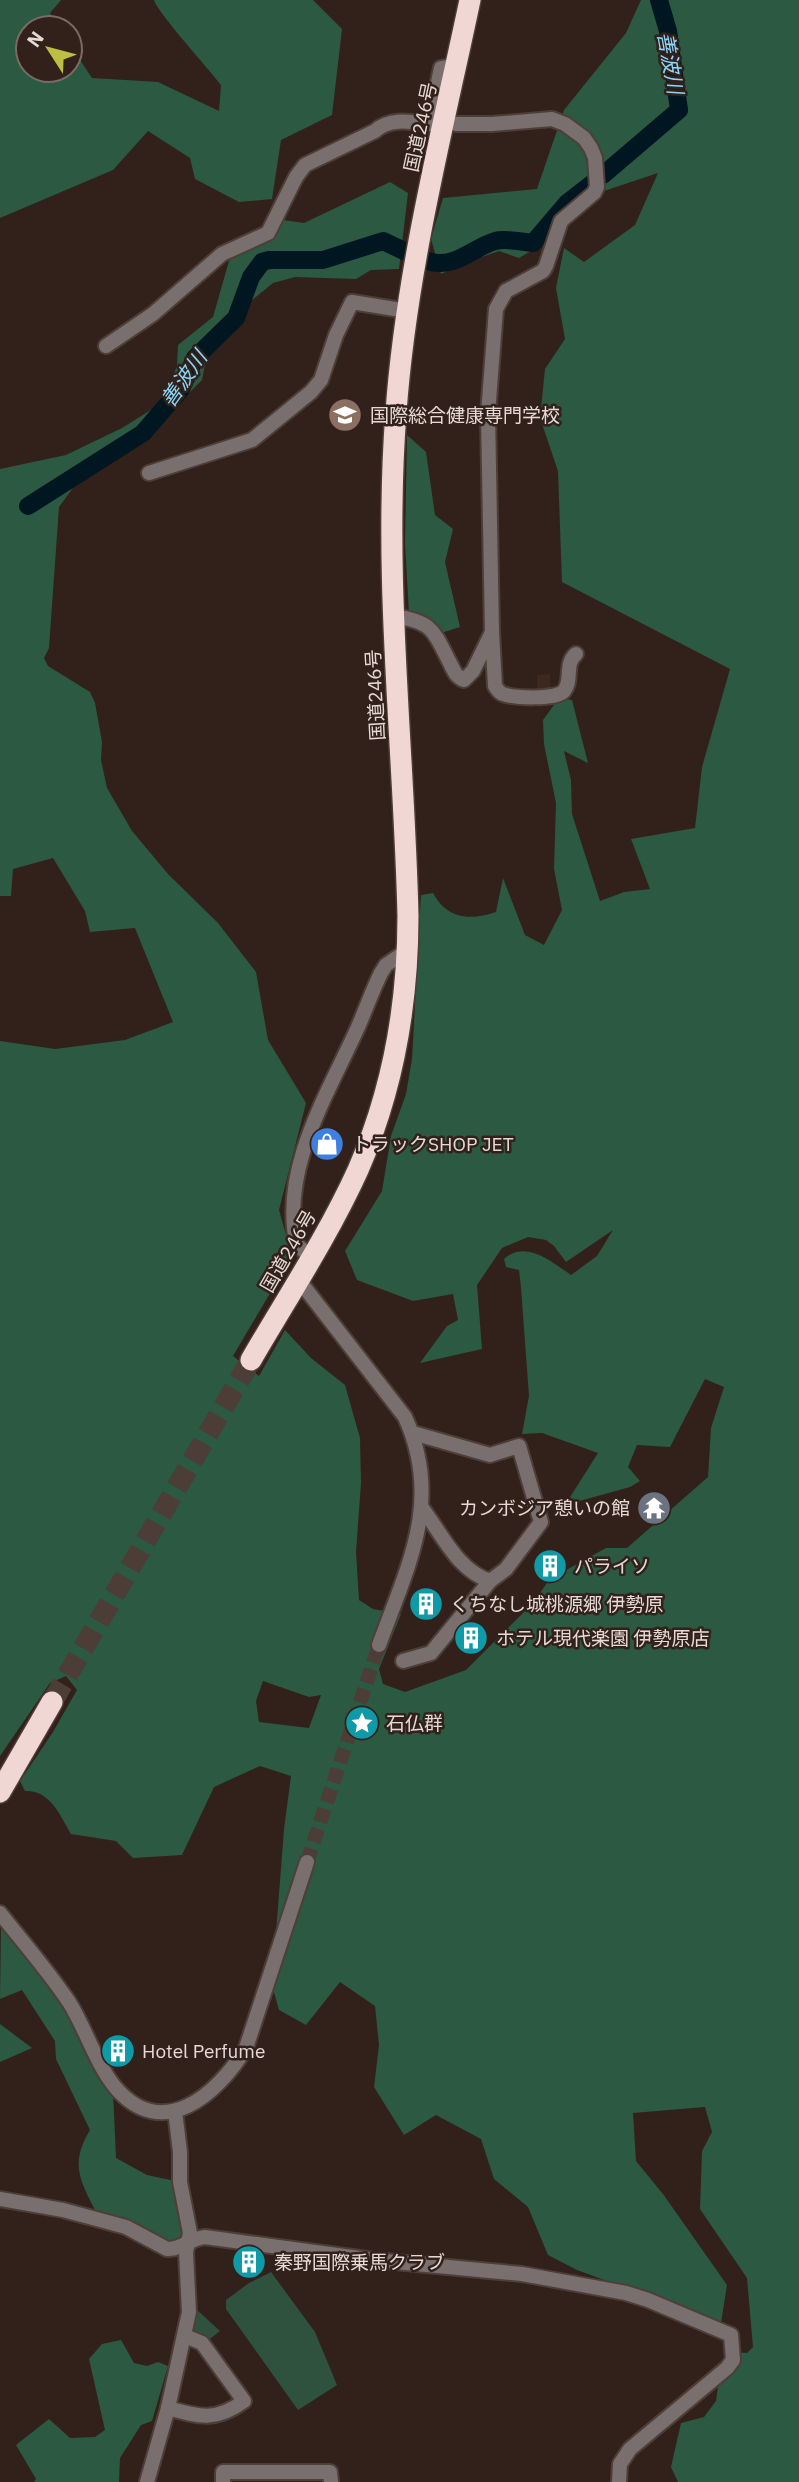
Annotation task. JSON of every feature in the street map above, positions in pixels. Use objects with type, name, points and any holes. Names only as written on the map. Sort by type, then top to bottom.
[{"type":"highway","name":"国道246号","points":[[251,1360],[358,1170],[388,1084],[401,1020],[408,950],[407,884],[394,616],[392,478],[400,357],[439,126],[470,0]]},
{"type":"highway","points":[[0,1792],[52,1703]]},
{"type":"street","points":[[106,346],[153,314],[222,254],[268,233],[296,177],[305,165],[375,131],[406,127],[557,120],[588,143],[595,158],[598,175],[594,193],[561,221],[546,267],[506,291],[496,309],[488,414],[495,686],[507,695],[551,697],[561,693],[566,687],[569,662],[576,654]]},
{"type":"street","points":[[149,473],[252,440],[311,392],[321,380],[336,335],[352,302],[407,311]]},
{"type":"street","points":[[394,616],[425,624],[437,637],[457,676],[464,680],[473,671],[492,632]]},
{"type":"street","points":[[311,1257],[297,1245],[295,1217],[295,1191],[308,1137],[331,1080],[381,973],[386,965],[408,950]]},
{"type":"street","points":[[298,1279],[394,1400],[413,1433],[423,1484],[422,1508],[412,1552],[379,1645]]},
{"type":"street","points":[[403,1661],[431,1653],[490,1581],[506,1569],[541,1522],[519,1446],[490,1455],[413,1433]]},
{"type":"street","points":[[422,1508],[461,1563],[490,1581]]},
{"type":"street","points":[[0,1913],[69,2003],[113,2084],[143,2110],[160,2114],[175,2112],[210,2090],[232,2068],[246,2048],[307,1862]]},
{"type":"street","points":[[147,2482],[168,2408],[189,2312],[186,2252],[190,2233],[180,2182],[180,2152],[175,2112]]},
{"type":"street","points":[[0,2199],[63,2210],[126,2228],[167,2249],[175,2249],[196,2238],[205,2237],[374,2260],[522,2274],[626,2293],[731,2334],[733,2360],[727,2368],[630,2449],[620,2464],[619,2482]]},
{"type":"street","points":[[168,2408],[201,2417],[231,2411],[244,2401],[202,2343],[185,2336]]},
{"type":"street","points":[[223,2482],[223,2472],[331,2472],[331,2482]]},
{"type":"shaded area","points":[[550,674],[551,693],[537,693],[537,675]]},
{"type":"green space","points":[[0,0],[61,0],[51,14],[14,14],[14,84],[84,84],[84,66],[92,78],[158,82],[219,111],[221,85],[173,28],[154,0],[313,0],[342,29],[332,115],[281,140],[272,199],[239,202],[195,179],[190,158],[148,131],[113,170],[0,218]]},
{"type":"green space","points":[[641,0],[799,0],[799,2482],[678,2482],[671,2467],[681,2423],[704,2417],[716,2401],[720,2374],[733,2352],[747,2353],[753,2347],[747,2278],[700,2209],[702,2151],[712,2132],[705,2107],[633,2113],[636,2161],[663,2194],[727,2285],[721,2323],[577,2270],[548,2255],[528,2207],[494,2179],[481,2139],[436,2115],[404,2135],[374,2087],[379,2045],[375,2006],[340,1982],[306,2025],[279,2010],[272,1985],[284,1829],[291,1776],[260,1766],[214,1787],[182,1855],[133,1858],[116,1841],[71,1834],[48,1799],[25,1791],[20,1781],[77,1690],[66,1676],[50,1683],[0,1756],[0,1041],[55,1049],[125,1040],[173,1022],[135,928],[90,932],[85,911],[53,858],[13,869],[11,896],[0,896],[0,469],[66,455],[122,428],[162,403],[177,366],[178,345],[213,317],[229,261],[283,220],[304,223],[390,182],[408,193],[399,269],[371,270],[356,279],[295,277],[273,283],[251,301],[232,331],[206,359],[202,380],[174,408],[78,481],[59,507],[49,648],[44,658],[48,666],[90,692],[95,703],[102,742],[101,760],[107,788],[132,831],[168,874],[218,923],[256,972],[268,1040],[306,1103],[279,1210],[292,1256],[233,1356],[259,1376],[285,1330],[311,1358],[345,1385],[360,1438],[361,1483],[356,1552],[359,1600],[373,1609],[401,1614],[379,1669],[383,1684],[405,1692],[466,1670],[531,1605],[550,1579],[606,1548],[627,1548],[708,1477],[711,1428],[724,1387],[705,1379],[670,1447],[637,1445],[628,1467],[640,1481],[630,1487],[565,1505],[598,1453],[542,1433],[522,1434],[529,1396],[521,1288],[519,1270],[506,1267],[504,1259],[512,1253],[530,1252],[547,1259],[571,1275],[597,1256],[613,1230],[566,1262],[546,1240],[528,1237],[502,1248],[477,1285],[482,1349],[420,1363],[447,1326],[458,1320],[453,1294],[413,1301],[357,1280],[345,1251],[382,1191],[391,1136],[406,1094],[412,1059],[421,895],[433,893],[445,908],[460,916],[486,915],[496,912],[503,878],[525,935],[544,945],[562,910],[554,869],[556,803],[544,744],[543,720],[559,698],[572,700],[588,763],[564,751],[571,780],[572,814],[600,901],[624,892],[650,889],[631,839],[695,828],[702,767],[730,669],[562,582],[558,471],[540,418],[545,369],[565,339],[556,288],[564,248],[584,262],[635,225],[658,173],[559,206],[548,241],[519,258],[499,251],[441,274],[431,239],[443,198],[537,189],[564,110],[626,33]],"holes":[[[263,1681],[309,1697],[321,1695],[309,1728],[259,1722],[256,1701]]]},
{"type":"green space","points":[[407,435],[426,452],[435,515],[453,529],[445,562],[460,627],[441,633],[422,615],[409,613],[405,544]]},
{"type":"green space","points":[[1,1926],[52,1987],[113,2091],[116,2158],[147,2175],[175,2181],[184,2237],[177,2244],[169,2244],[98,2216],[83,2184],[79,2164],[83,2143],[90,2130],[56,2059],[55,2041],[22,1990],[0,1999]]},
{"type":"green space","points":[[0,2024],[32,2048],[0,2062]]},
{"type":"green space","points":[[271,2272],[315,2332],[337,2385],[298,2410],[226,2309],[226,2300],[249,2283]]},
{"type":"green space","points":[[196,2309],[220,2331],[206,2342],[192,2331]]},
{"type":"green space","points":[[121,2340],[134,2363],[147,2366],[158,2362],[168,2366],[152,2421],[141,2425],[120,2458],[119,2482],[34,2482],[36,2479],[16,2445],[49,2419],[70,2438],[95,2437],[105,2430],[89,2359],[102,2344]]},
{"type":"waterway","name":"善波川","points":[[603,175],[679,110],[668,31],[659,0]]},
{"type":"waterway","name":"善波川","points":[[428,261],[446,263],[499,240],[533,243],[567,203],[594,182]]},
{"type":"waterway","name":"善波川","points":[[28,506],[143,433],[181,389],[195,358],[236,318],[251,277],[262,262],[323,260],[383,241],[404,251]]},
{"type":"tunnel","points":[[52,1702],[251,1360]]},
{"type":"tunnel","points":[[307,1862],[379,1645]]},
{"type":"place","name":"国際総合健康専門学校","points":[[345,415]]},
{"type":"place","name":"トラックSHOP JET","points":[[327,1144]]},
{"type":"place","name":"カンボジア憩いの館","points":[[654,1508]]},
{"type":"place","name":"パライソ","points":[[550,1566]]},
{"type":"place","name":"くちなし城桃源郷 伊勢原","points":[[426,1604]]},
{"type":"place","name":"ホテル現代楽園 伊勢原店","points":[[471,1638]]},
{"type":"place","name":"石仏群","points":[[362,1723]]},
{"type":"place","name":"Hotel Perfume","points":[[118,2051]]},
{"type":"place","name":"秦野国際乗馬クラブ","points":[[249,2262]]}]
